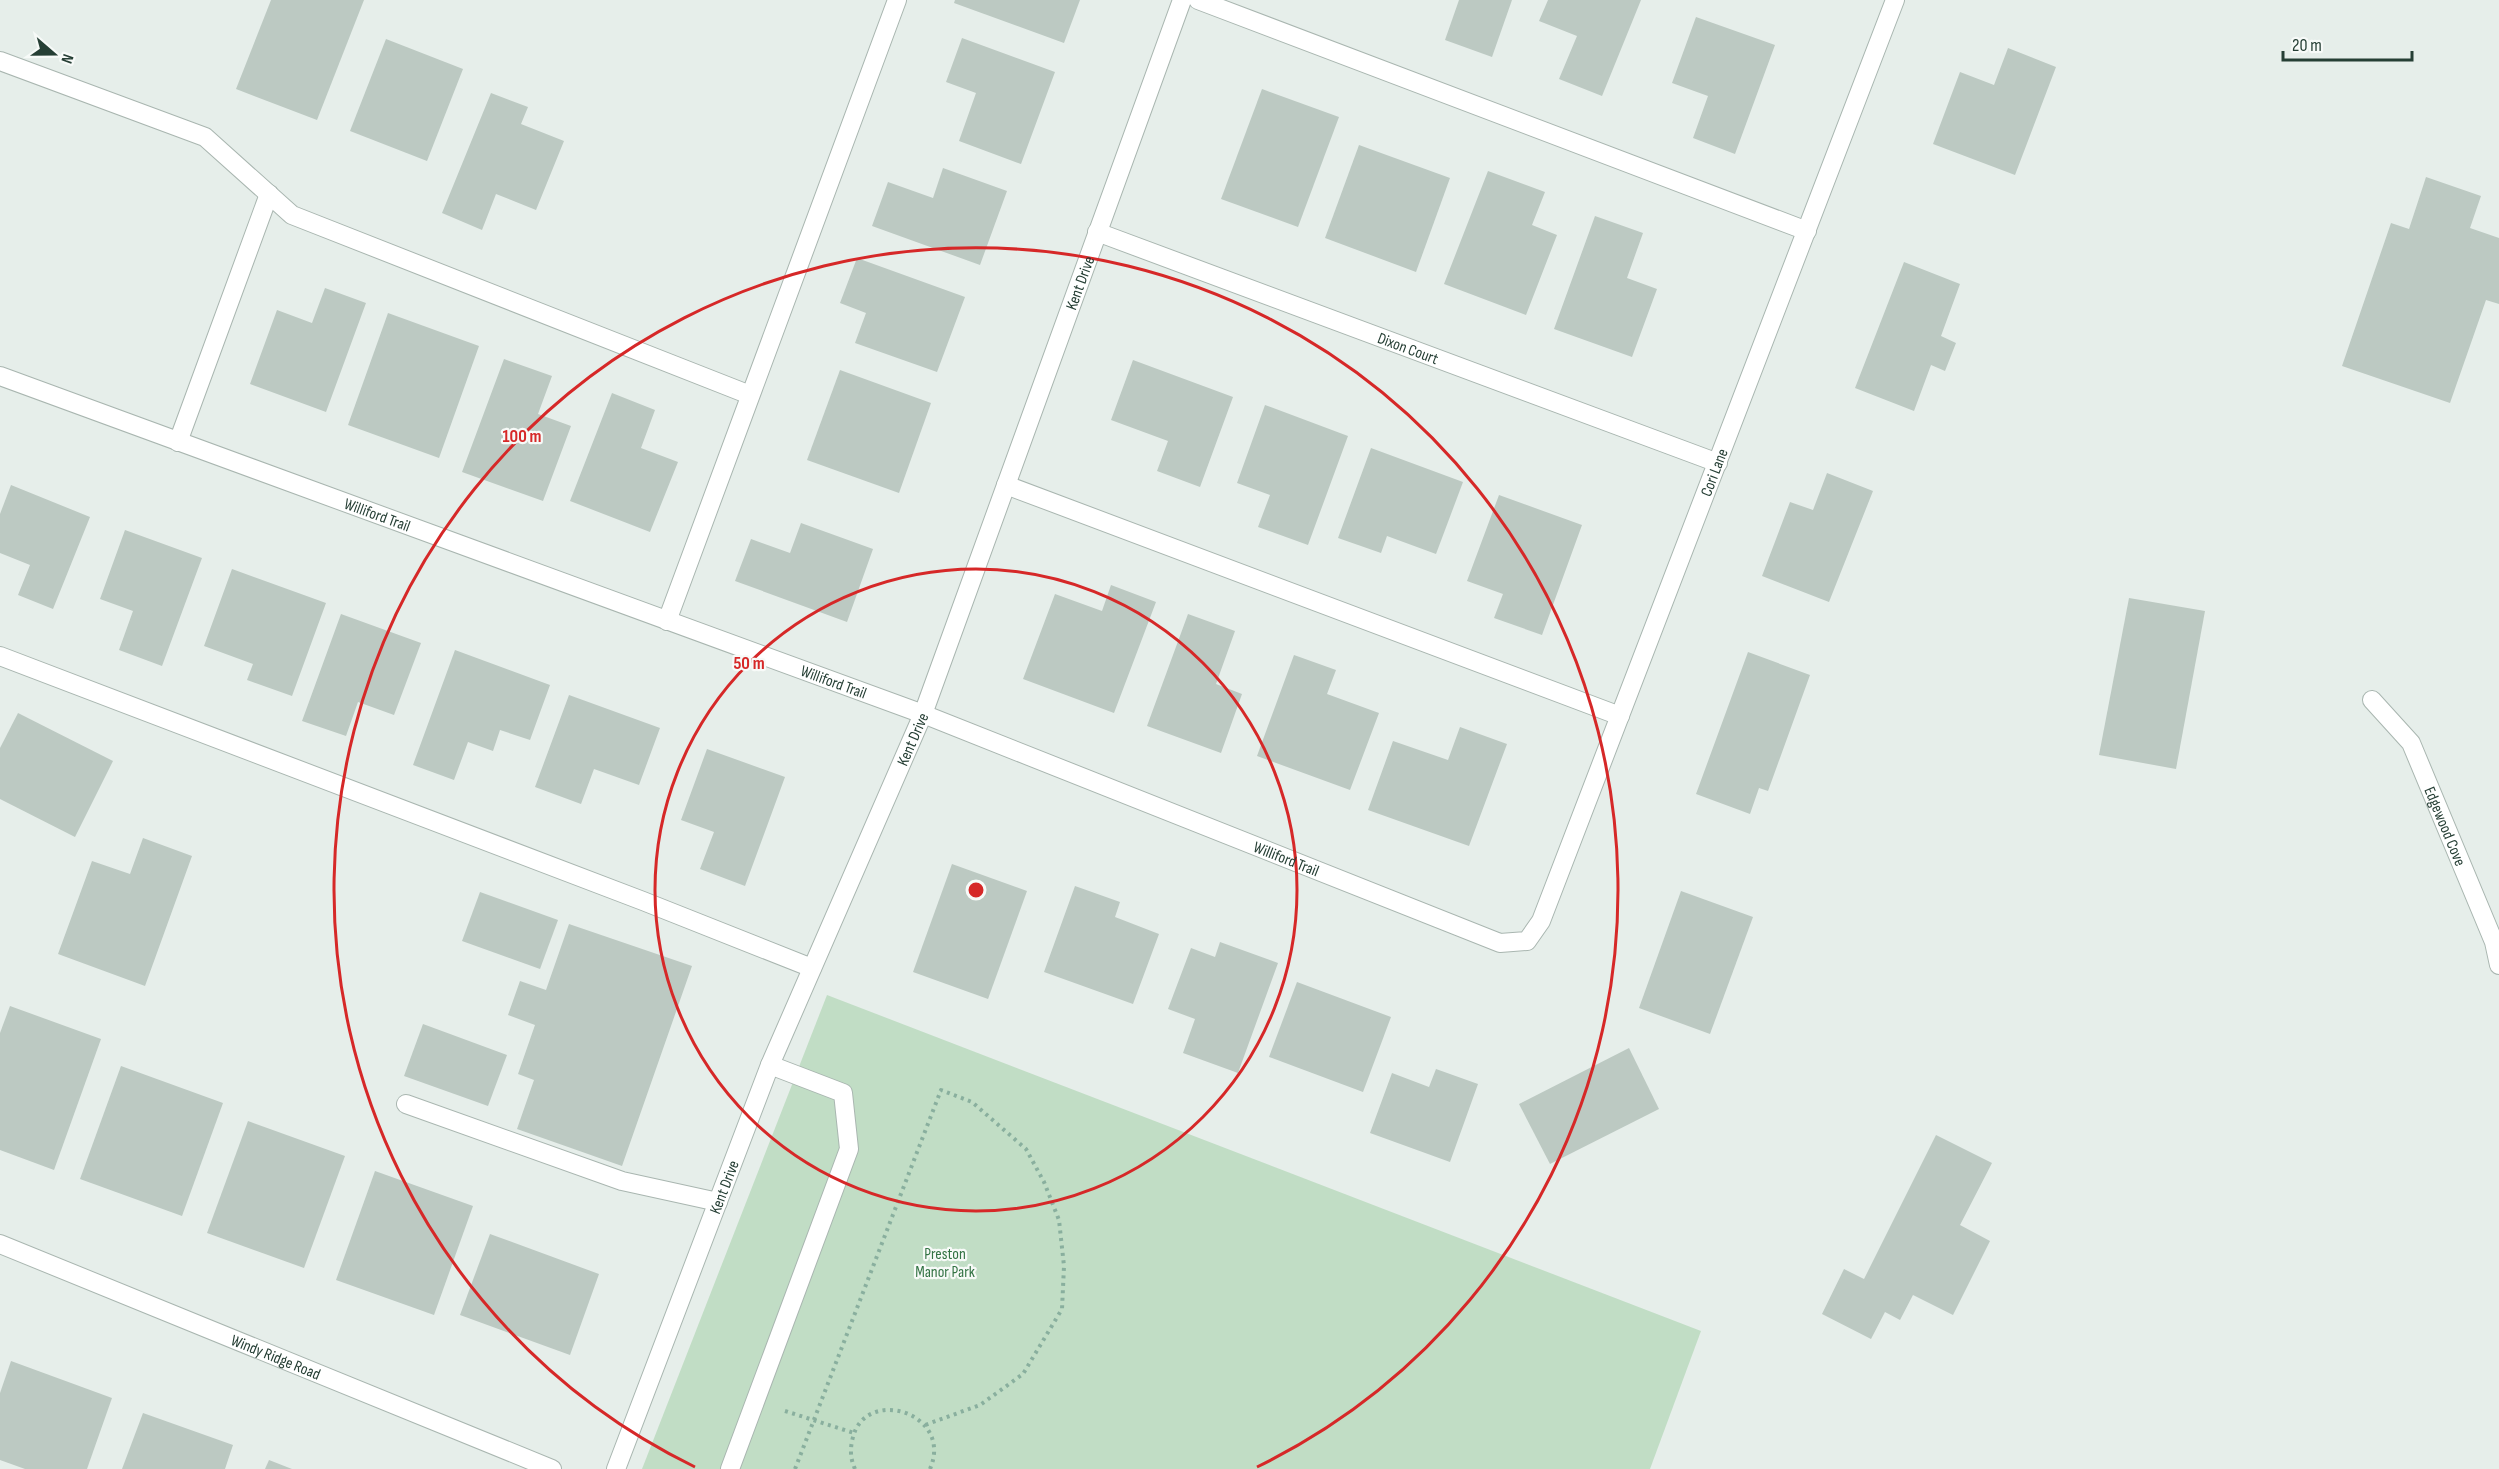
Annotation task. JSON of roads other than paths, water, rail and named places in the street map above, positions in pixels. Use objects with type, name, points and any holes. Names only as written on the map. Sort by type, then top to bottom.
[{"type":"street","points":[[667,621],[897,0]]},
{"type":"street","name":"Kent Drive","points":[[616,1469],[770,1065],[923,714],[1182,0]]},
{"type":"street","points":[[1198,0],[1807,231]]},
{"type":"street","name":"Cori Lane","points":[[1527,941],[1541,921],[1895,0]]},
{"type":"street","points":[[0,61],[205,137],[292,215],[750,395]]},
{"type":"street","points":[[178,441],[269,194]]},
{"type":"street","name":"Dixon Court","points":[[1097,232],[1718,463]]},
{"type":"street","name":"Williford Trail","points":[[0,376],[923,714],[1500,942],[1527,941]]},
{"type":"street","points":[[1006,485],[1620,716]]},
{"type":"street","points":[[0,656],[812,968]]},
{"type":"street","name":"Edgewood Cove","points":[[2372,700],[2411,742],[2494,942],[2499,965]]},
{"type":"street","points":[[730,1469],[849,1149],[843,1093],[770,1065]]},
{"type":"street","points":[[406,1104],[622,1181],[718,1203]]},
{"type":"street","name":"Windy Ridge Road","points":[[0,1244],[552,1469]]},
{"type":"park label","name":"Preston Manor Park","points":[[945,1262]]}]
